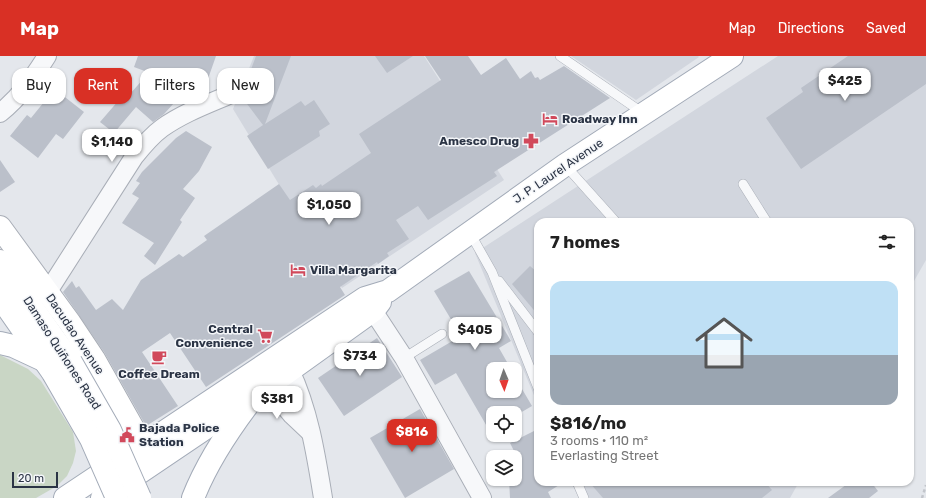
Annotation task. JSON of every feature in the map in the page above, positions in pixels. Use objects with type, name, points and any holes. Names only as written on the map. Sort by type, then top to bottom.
[{"type":"main road","name":"J. P. Laurel Avenue","points":[[65,498],[142,446],[369,304],[565,165],[732,56]]},
{"type":"main road","name":"Dacudao Avenue","points":[[0,227],[94,359],[142,446]]},
{"type":"main road","name":"Damaso Quiñones Road","points":[[5,288],[56,365],[110,430],[140,498]]},
{"type":"main road","name":"J. P. Laurel Avenue","points":[[102,498],[290,370],[369,304]]},
{"type":"main road","points":[[0,343],[13,346],[56,365]]},
{"type":"main road","name":"Damaso Quiñones Road","points":[[56,365],[117,498]]},
{"type":"main road","points":[[193,498],[202,478],[218,450],[262,390]]},
{"type":"street","points":[[0,113],[12,104],[30,82],[47,56]]},
{"type":"street","points":[[48,293],[134,157],[144,144],[160,129],[175,119],[217,100]]},
{"type":"street","points":[[369,304],[404,358],[482,498]]},
{"type":"street","points":[[290,370],[302,397],[323,498]]},
{"type":"street","points":[[262,390],[310,432]]},
{"type":"lane","points":[[560,56],[644,114]]},
{"type":"lane","points":[[565,165],[612,218]]},
{"type":"lane","points":[[743,184],[764,218]]},
{"type":"lane","points":[[470,233],[492,272],[534,378]]},
{"type":"lane","points":[[492,272],[534,327]]},
{"type":"lane","points":[[404,358],[442,334]]},
{"type":"lane","points":[[579,486],[584,498]]},
{"type":"path","points":[[922,498],[926,485]]},
{"type":"shaded area","points":[[254,56],[424,56],[504,180],[342,288],[233,109],[235,104],[274,104],[274,68],[249,68]]},
{"type":"shaded area","points":[[571,56],[698,56],[699,57],[636,100]]},
{"type":"shaded area","points":[[778,56],[926,56],[926,260],[914,281],[914,218],[534,218],[534,395],[522,366],[522,362],[520,362],[475,253]]},
{"type":"shaded area","points":[[573,486],[797,486],[790,498],[579,498]]},
{"type":"green space","points":[[0,355],[28,369],[41,381],[73,432],[76,451],[73,463],[67,476],[57,486],[36,498],[0,498]]},
{"type":"building","points":[[138,56],[216,56],[209,76],[209,68],[140,68],[140,69],[134,67]]},
{"type":"building","points":[[256,56],[291,56],[274,100],[274,68],[252,68]]},
{"type":"building","points":[[375,56],[413,56],[387,73]]},
{"type":"building","points":[[425,56],[468,56],[481,75],[506,58],[520,79],[531,71],[535,78],[538,77],[540,80],[564,66],[610,98],[494,172],[497,176],[428,220],[418,206],[396,220],[409,239],[387,253],[389,256],[378,264],[377,262],[340,287],[345,295],[206,387],[170,333],[142,352],[178,406],[146,426],[104,352],[63,292],[72,281],[76,288],[79,286],[96,310],[112,299],[123,310],[141,280],[179,254],[183,257],[207,240],[204,236],[279,184],[290,200],[313,185],[316,188],[321,184],[322,186],[371,153],[359,134],[441,80]]},
{"type":"building","points":[[848,56],[926,56],[926,84],[801,169],[766,118],[803,92],[801,88]]},
{"type":"building","points":[[140,83],[140,104],[173,104],[164,114],[153,122],[136,107],[114,133],[100,122],[116,104],[132,104],[132,92]]},
{"type":"building","points":[[66,98],[84,112],[63,139],[56,134],[38,158],[10,136],[27,115],[31,118],[42,104],[66,104]]},
{"type":"building","points":[[314,100],[330,124],[319,131],[320,136],[268,169],[247,136],[263,125],[247,104],[273,104],[265,124],[301,101],[305,106]]},
{"type":"building","points":[[186,131],[212,147],[199,171],[183,189],[195,198],[180,220],[182,222],[155,265],[144,256],[154,243],[122,223],[139,198],[132,194],[140,183],[136,181],[142,172],[176,138]]},
{"type":"building","points":[[0,160],[15,182],[0,192]]},
{"type":"building","points":[[530,266],[534,270],[534,310],[512,284]]},
{"type":"building","points":[[469,271],[511,341],[499,348],[507,362],[486,362],[486,398],[522,398],[522,389],[532,406],[522,412],[522,406],[486,406],[486,425],[456,373],[435,385],[420,360],[461,336],[434,291]]},
{"type":"building","points":[[377,338],[402,377],[344,416],[318,378]]},
{"type":"building","points":[[420,409],[454,469],[405,498],[370,438]]},
{"type":"building","points":[[534,431],[534,486],[558,486],[548,492],[551,498],[510,498],[509,486],[522,486],[522,450],[514,450],[510,443],[522,442],[522,437]]},
{"type":"building","points":[[592,486],[768,486],[772,490],[762,498],[603,498]]},
{"type":"building","points":[[844,486],[874,486],[878,491],[869,498],[828,498]]},
{"type":"place","name":"Roadway Inn","points":[[550,119]]},
{"type":"place","name":"Amesco Drug","points":[[531,141]]},
{"type":"place","name":"Villa Margarita","points":[[298,270]]},
{"type":"place","name":"Central Convenience","points":[[265,336]]},
{"type":"place","name":"Coffee Dream","points":[[159,357]]},
{"type":"place","name":"Bajada Police Station","points":[[127,435]]}]
